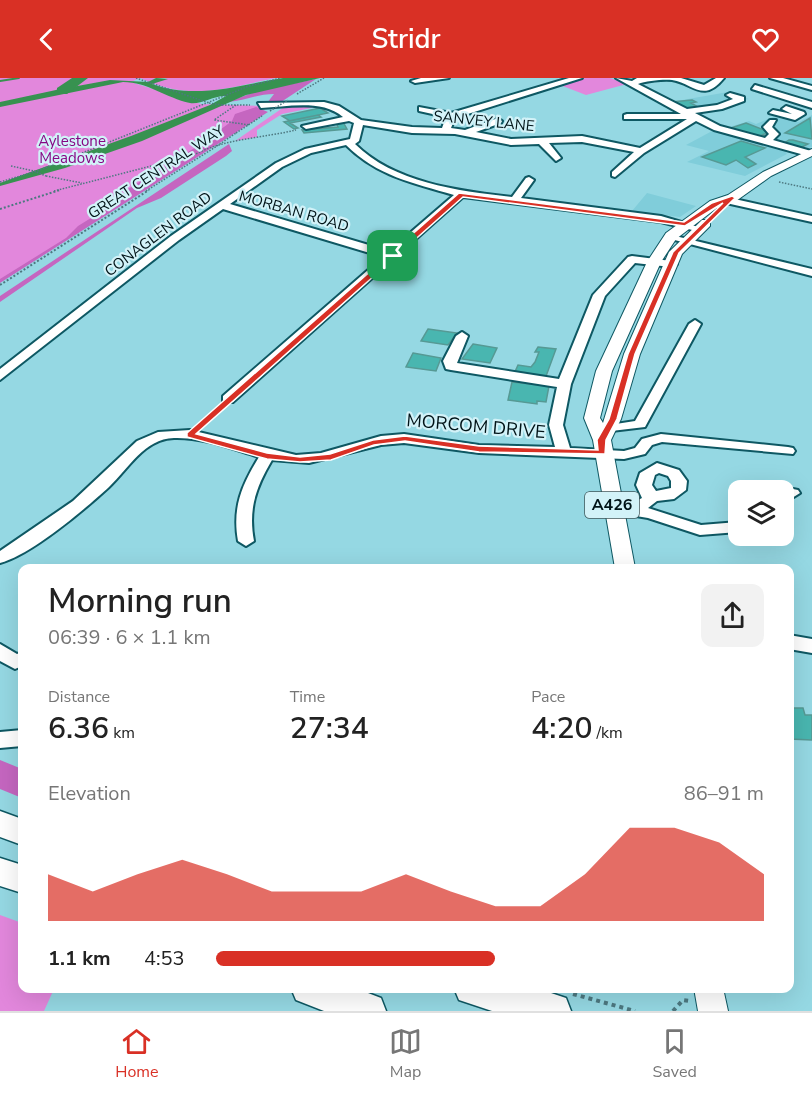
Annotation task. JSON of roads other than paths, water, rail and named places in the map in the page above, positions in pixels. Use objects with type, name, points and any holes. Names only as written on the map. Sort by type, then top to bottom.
[{"type":"highway","points":[[0,824],[18,831]]},
{"type":"highway","points":[[0,872],[18,878]]},
{"type":"highway","points":[[322,993],[368,1011]]},
{"type":"highway","points":[[505,993],[557,1001]]},
{"type":"main road","name":"A426","points":[[625,564],[622,509],[606,435],[592,418],[604,371],[654,262],[671,236],[685,224],[731,200],[761,178],[810,153]]},
{"type":"main road","name":"A426","points":[[606,435],[632,354],[676,252],[700,228],[711,212]]},
{"type":"main road","points":[[709,993],[713,1011]]},
{"type":"street","points":[[415,81],[445,78]]},
{"type":"street","points":[[422,109],[451,116],[578,78]]},
{"type":"street","points":[[620,78],[689,116],[717,128],[810,153]]},
{"type":"street","points":[[633,84],[639,80],[670,78]]},
{"type":"street","points":[[675,78],[687,86],[702,89],[713,86],[720,78]]},
{"type":"street","points":[[774,78],[809,87]]},
{"type":"street","points":[[755,87],[808,104]]},
{"type":"street","points":[[781,95],[809,87]]},
{"type":"street","points":[[627,117],[689,116],[741,99],[730,95]]},
{"type":"street","points":[[766,142],[774,134],[768,127],[773,118],[786,109],[808,104]]},
{"type":"street","points":[[261,105],[330,105],[338,108],[347,119],[306,126]]},
{"type":"street","points":[[773,118],[795,117],[801,114],[786,109]]},
{"type":"street","points":[[446,130],[451,116]]},
{"type":"street","points":[[615,174],[641,151],[689,116]]},
{"type":"street","name":"SANVEY LANE","points":[[347,119],[412,130],[446,130],[511,142],[582,139],[641,151]]},
{"type":"street","points":[[466,133],[498,121]]},
{"type":"street","points":[[359,122],[354,140],[348,142],[366,160],[397,175],[461,195],[515,200],[700,228]]},
{"type":"street","name":"CONAGLEN ROAD","points":[[0,376],[220,205],[296,156],[348,142]]},
{"type":"street","points":[[543,142],[556,158]]},
{"type":"street","points":[[515,200],[529,180]]},
{"type":"street","points":[[228,399],[461,195]]},
{"type":"street","points":[[731,200],[812,219]]},
{"type":"street","name":"MORBAN ROAD","points":[[220,205],[393,256]]},
{"type":"street","points":[[671,236],[812,273]]},
{"type":"street","points":[[564,452],[556,425],[564,384],[599,295],[632,259],[671,264]]},
{"type":"street","points":[[606,435],[640,424],[695,324]]},
{"type":"street","points":[[462,336],[450,361],[451,366],[564,384]]},
{"type":"street","name":"MORCOM DRIVE","points":[[0,558],[45,532],[105,483],[149,440],[165,435],[190,435],[267,456],[316,459],[343,454],[373,443],[405,438],[479,449],[564,452],[606,435]]},
{"type":"street","points":[[606,435],[634,454],[640,451],[647,442],[661,438],[788,451]]},
{"type":"street","points":[[246,541],[241,520],[242,501],[267,456]]},
{"type":"street","points":[[622,509],[649,501],[651,496]]},
{"type":"street","points":[[622,509],[650,513],[700,530],[728,529]]},
{"type":"street","points":[[794,643],[812,646]]},
{"type":"street","points":[[0,651],[15,662],[18,661]]},
{"type":"street","points":[[0,740],[18,738]]},
{"type":"waterway","points":[[0,81],[19,78]]},
{"type":"waterway","points":[[62,91],[81,78]]},
{"type":"park label","name":"Aylestone Meadows","points":[[72,150]]}]
